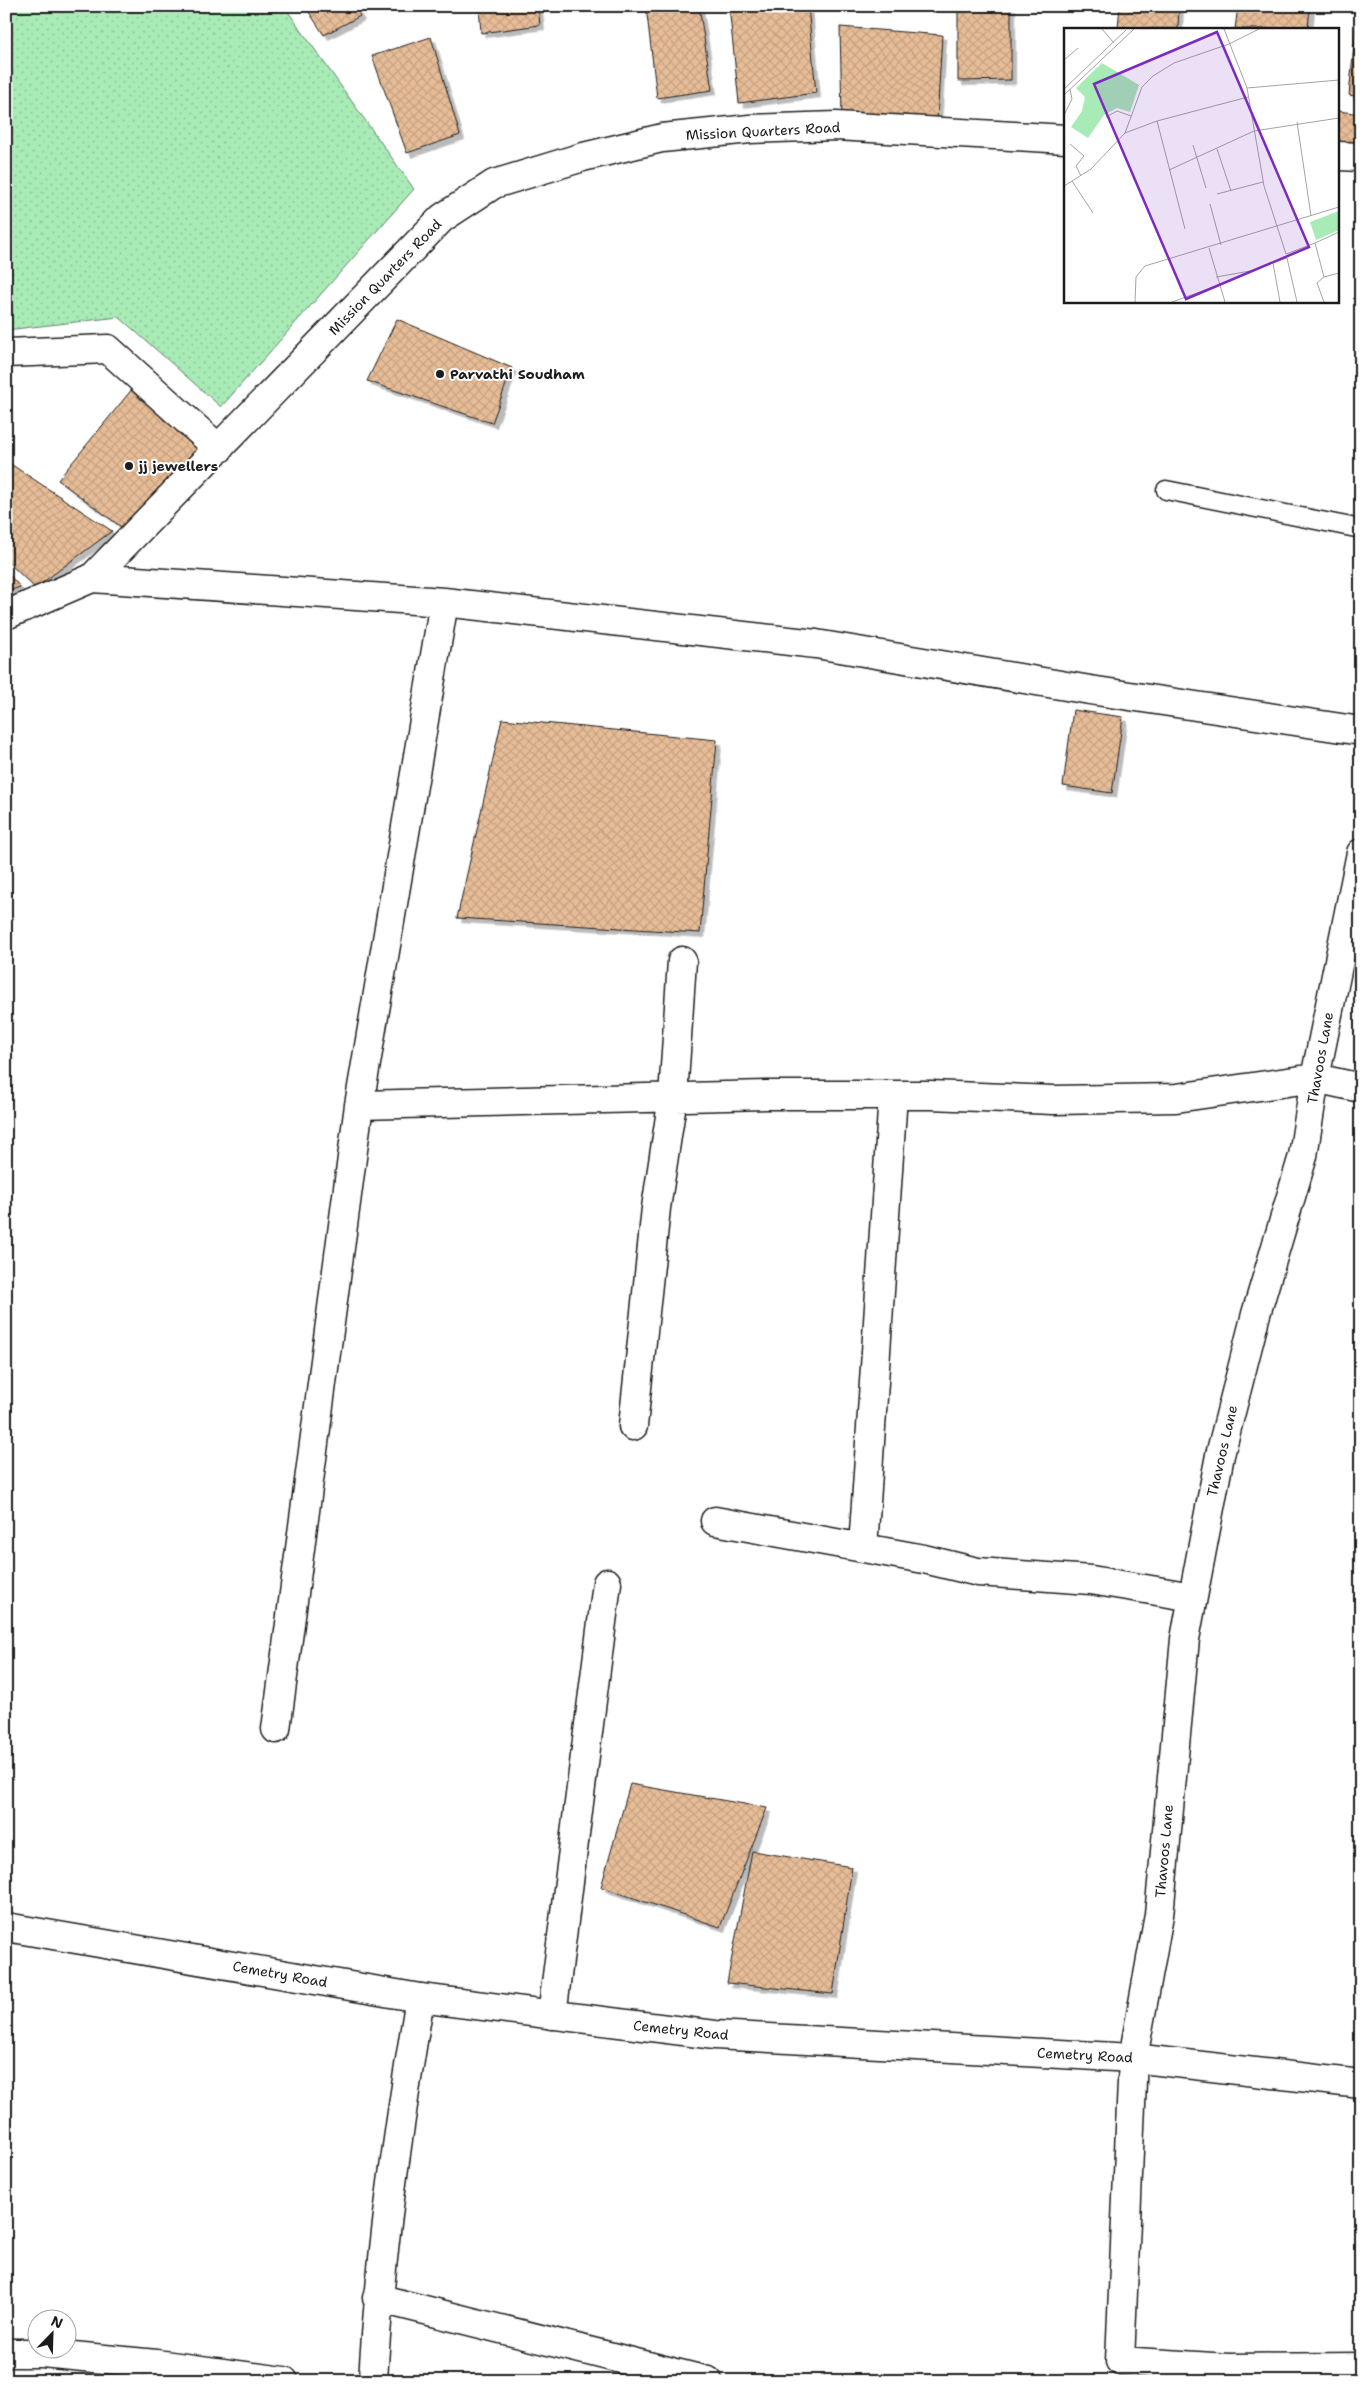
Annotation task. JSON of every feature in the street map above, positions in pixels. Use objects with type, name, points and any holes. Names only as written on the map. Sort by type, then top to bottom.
[{"type":"street","name":"Mission Quarters Road","points":[[6,615],[92,578],[442,218],[494,184],[582,157],[662,138],[750,129],[836,126],[1064,139]]},
{"type":"street","points":[[1340,156],[1361,157]]},
{"type":"street","points":[[6,353],[108,349],[219,449]]},
{"type":"street","points":[[92,578],[444,602],[816,644],[1090,690],[1361,731]]},
{"type":"street","points":[[276,1729],[359,1105],[444,602]]},
{"type":"street","name":"Thavoos Lane","points":[[1119,2371],[1133,2058],[1159,1915],[1185,1639],[1222,1446],[1256,1314],[1303,1156],[1315,1078],[1361,853]]},
{"type":"street","points":[[633,1426],[656,1208],[673,1097],[682,961]]},
{"type":"street","points":[[359,1105],[673,1097],[893,1095],[1053,1100],[1176,1098],[1315,1078],[1361,1088]]},
{"type":"street","points":[[863,1548],[893,1095]]},
{"type":"street","points":[[715,1521],[924,1559],[978,1572],[1091,1580],[1193,1597]]},
{"type":"street","points":[[552,2015],[607,1584]]},
{"type":"street","name":"Cemetry Road","points":[[6,1928],[420,1998],[715,2035],[1133,2058],[1361,2084]]},
{"type":"street","points":[[373,2381],[377,2298],[400,2121],[420,1998]]},
{"type":"street","points":[[377,2298],[708,2381]]},
{"type":"street","points":[[6,2353],[42,2353],[156,2364],[284,2381]]},
{"type":"street","points":[[1119,2371],[1361,2367]]},
{"type":"lane","points":[[1166,490],[1361,529]]},
{"type":"green space","points":[[6,6],[284,6],[414,189],[221,407],[119,317],[6,330]]},
{"type":"building","points":[[305,6],[354,6],[360,16],[324,35]]},
{"type":"building","points":[[479,6],[538,6],[540,25],[481,33]]},
{"type":"building","points":[[646,6],[699,6],[712,90],[657,98]]},
{"type":"building","points":[[729,6],[808,6],[816,93],[739,103]]},
{"type":"building","points":[[958,6],[1011,6],[1011,80],[958,81]]},
{"type":"building","points":[[1120,6],[1179,6],[1178,28],[1118,28]]},
{"type":"building","points":[[1238,6],[1310,6],[1308,28],[1235,28]]},
{"type":"building","points":[[1358,6],[1361,6],[1361,97],[1349,95]]},
{"type":"building","points":[[840,27],[942,35],[937,122],[842,118]]},
{"type":"building","points":[[431,37],[460,135],[407,153],[372,56]]},
{"type":"building","points":[[1340,111],[1361,114],[1361,150],[1340,149]]},
{"type":"building","name":"Parvathi Soudham","points":[[397,319],[512,368],[492,423],[367,381]]},
{"type":"building","name":"jj jewellers","points":[[133,388],[203,453],[124,529],[58,480]]},
{"type":"building","points":[[6,461],[112,531],[35,588],[6,560]]},
{"type":"building","points":[[6,572],[20,587],[6,592]]},
{"type":"building","points":[[1073,710],[1123,717],[1112,793],[1063,786]]},
{"type":"building","points":[[502,719],[717,740],[700,933],[457,918]]},
{"type":"building","points":[[630,1784],[767,1808],[720,1927],[601,1887]]},
{"type":"building","points":[[752,1851],[852,1867],[833,1994],[727,1983]]},
{"type":"place","name":"Parvathi Soudham","points":[[440,374]]},
{"type":"place","name":"jj jewellers","points":[[129,466]]}]
